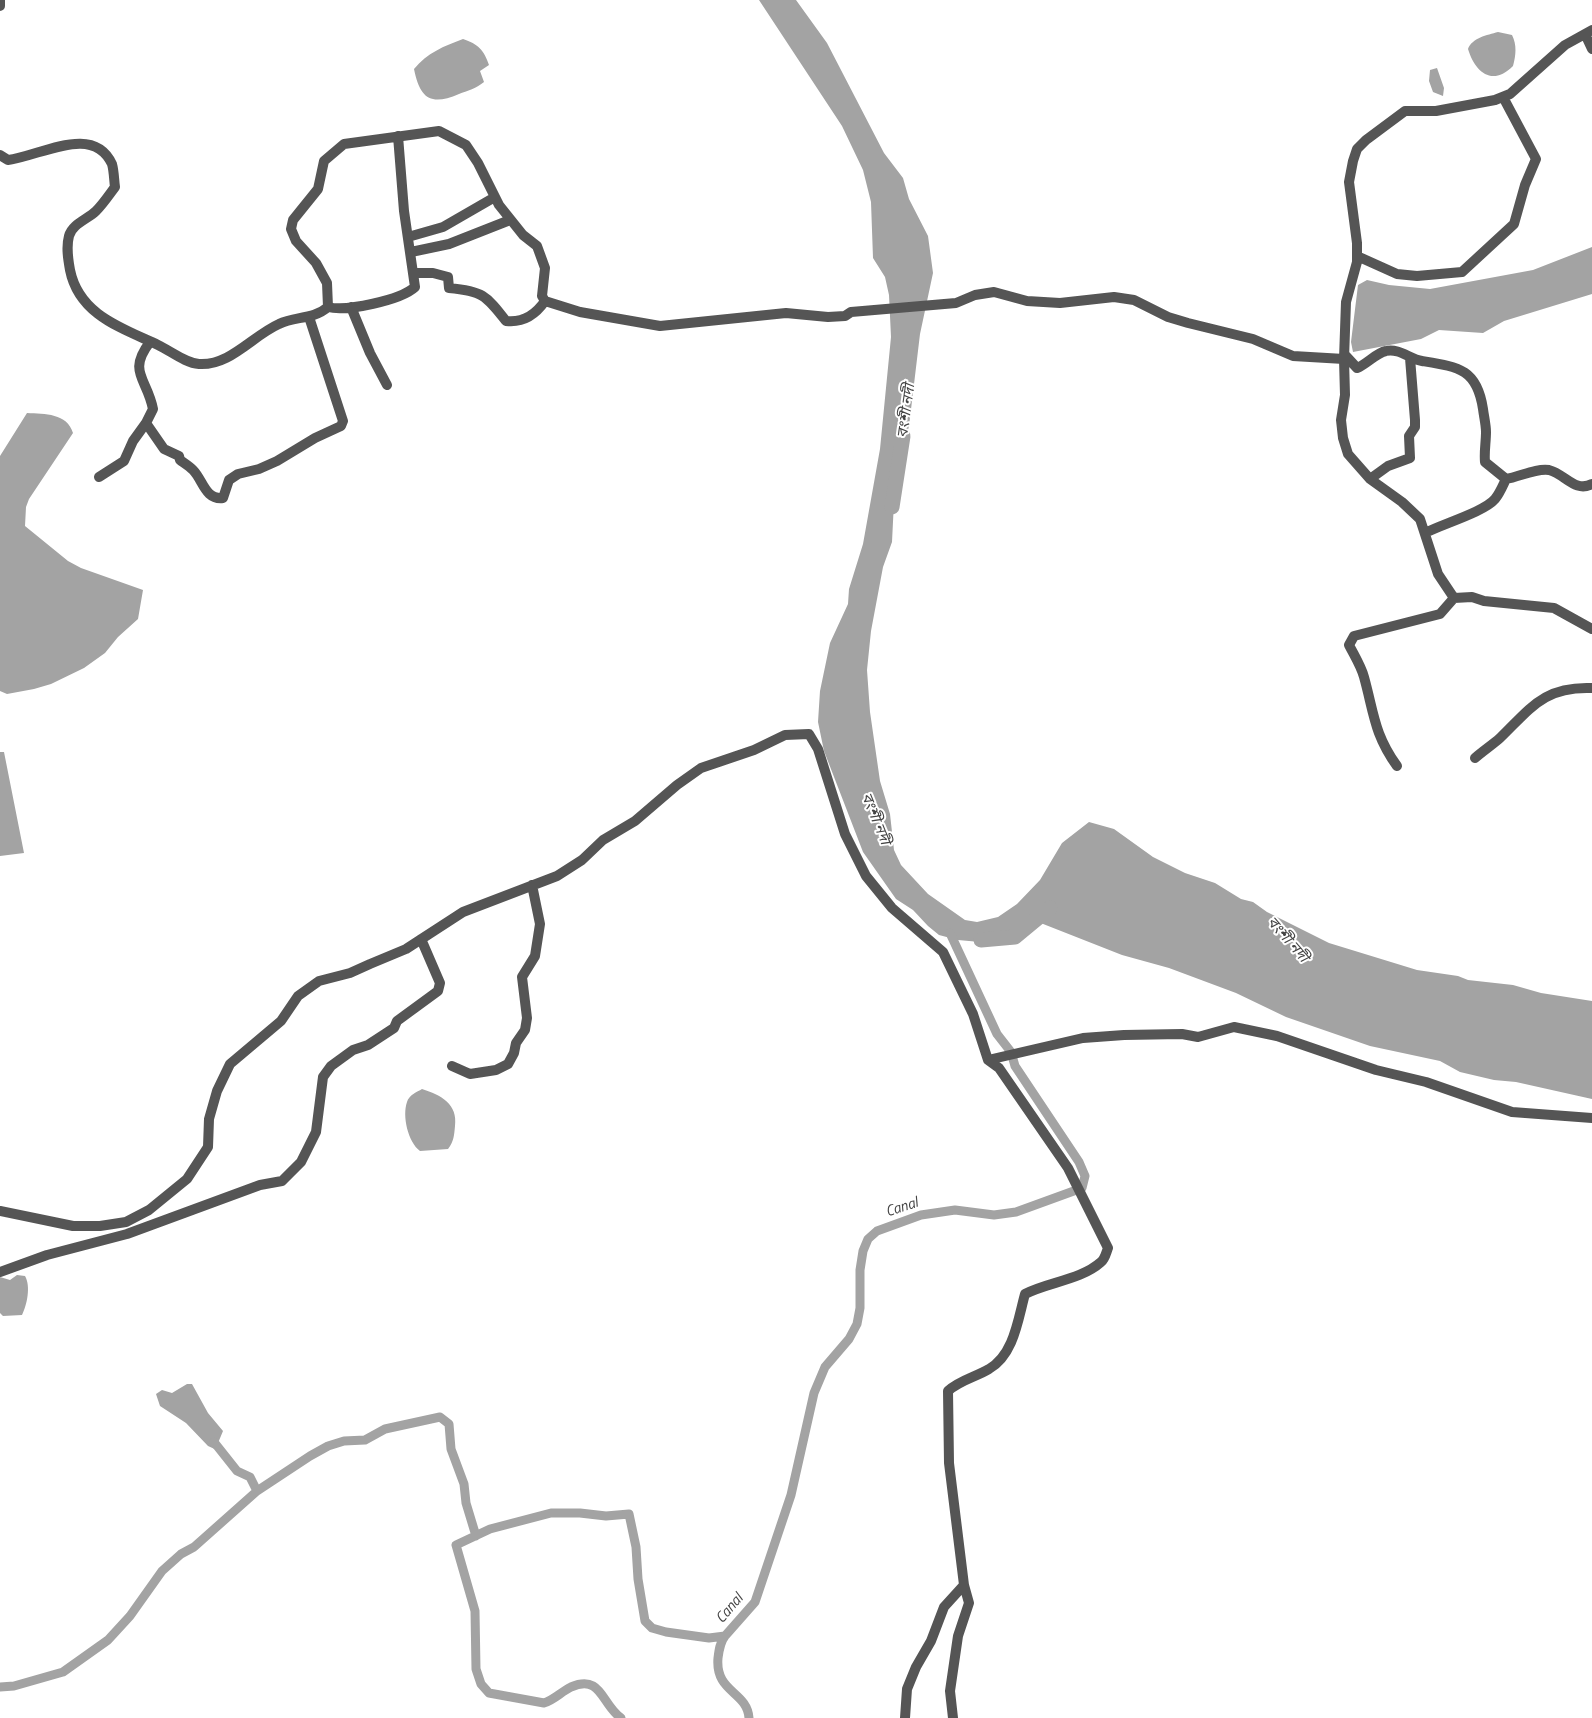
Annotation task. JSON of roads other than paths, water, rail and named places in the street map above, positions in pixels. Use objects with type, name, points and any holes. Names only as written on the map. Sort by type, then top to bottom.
[{"type":"street","points":[[0,0],[0,6]]},
{"type":"street","points":[[1454,598],[1438,574],[1420,519],[1409,508],[1370,479],[1348,454],[1343,438],[1341,420],[1345,395],[1346,302],[1357,256],[1349,182],[1357,149],[1405,111],[1436,111],[1503,97],[1520,87],[1565,45],[1588,32],[1592,49]]},
{"type":"street","points":[[1357,256],[1397,274],[1410,276],[1462,272],[1514,224],[1525,185],[1536,159],[1503,97]]},
{"type":"street","points":[[0,155],[8,160],[25,158],[74,144],[90,143],[104,152],[112,165],[115,187],[96,212],[82,220],[69,234],[68,256],[72,280],[80,295],[92,310],[118,328],[198,364],[214,363],[227,358],[258,335],[280,323],[321,314],[328,307],[327,283],[316,263],[296,240],[291,229],[293,220],[314,197],[318,189],[324,161],[334,150],[344,144],[439,131],[466,145],[510,220],[522,235],[536,246],[542,256],[545,268],[542,296],[545,301],[580,312],[660,326],[786,313],[828,317],[845,316],[851,312],[956,303],[975,295],[994,292],[1027,301],[1060,303],[1114,297],[1134,300],[1168,317],[1188,324],[1254,339],[1293,356],[1344,357],[1357,368],[1385,351],[1400,352],[1410,358],[1443,363],[1474,378],[1480,392],[1486,432],[1485,462],[1506,478]]},
{"type":"street","points":[[328,307],[337,310],[378,302],[415,288],[398,136]]},
{"type":"street","points":[[408,237],[443,228],[495,197]]},
{"type":"street","points":[[411,252],[449,244],[510,220]]},
{"type":"street","points":[[413,273],[433,273],[448,276],[449,288],[469,289],[481,293],[506,321],[521,321],[540,308],[545,301]]},
{"type":"street","points":[[351,307],[387,385]]},
{"type":"street","points":[[146,423],[164,449],[179,456],[180,460],[193,470],[209,494],[220,499],[223,498],[229,480],[238,474],[259,469],[277,461],[315,438],[341,426],[343,421],[309,317]]},
{"type":"street","points":[[99,477],[124,461],[133,441],[146,423],[153,408],[138,368],[140,356],[150,342]]},
{"type":"street","points":[[1370,479],[1388,466],[1410,458],[1409,436],[1414,427],[1415,420],[1410,358]]},
{"type":"street","points":[[1425,533],[1474,513],[1494,500],[1506,478],[1542,470],[1557,474],[1578,487],[1586,487],[1592,484]]},
{"type":"street","points":[[1397,766],[1382,746],[1372,713],[1364,675],[1349,645],[1354,636],[1440,614],[1454,598],[1472,597],[1484,601],[1554,608],[1592,630]]},
{"type":"street","points":[[1475,758],[1498,739],[1533,704],[1562,689],[1592,688]]},
{"type":"street","points":[[0,1211],[73,1226],[100,1226],[126,1222],[149,1210],[187,1179],[208,1147],[209,1119],[217,1091],[230,1064],[281,1021],[298,996],[318,981],[350,973],[406,949],[463,912],[558,876],[582,860],[602,840],[635,821],[677,785],[701,768],[754,750],[785,735],[809,734],[818,749],[845,834],[866,876],[892,908],[942,952],[974,1014],[988,1060],[999,1068],[1068,1168],[1108,1248],[1102,1262],[1080,1274],[1040,1286],[1025,1294],[1008,1350],[1000,1361],[989,1370],[948,1391],[949,1464],[964,1585],[968,1603],[958,1636],[950,1691],[953,1718]]},
{"type":"street","points":[[452,1066],[470,1074],[496,1070],[508,1064],[514,1054],[516,1043],[525,1030],[527,1018],[523,998],[522,977],[535,956],[540,924],[532,885]]},
{"type":"street","points":[[0,1272],[47,1255],[127,1234],[260,1184],[282,1181],[301,1162],[316,1132],[323,1077],[331,1066],[394,1028],[397,1021],[438,991],[440,983],[422,939]]},
{"type":"street","points":[[988,1060],[1038,1050],[1083,1038],[1182,1034],[1198,1037],[1234,1027],[1278,1036],[1376,1070],[1426,1082],[1512,1112],[1592,1118]]},
{"type":"street","points":[[905,1718],[907,1689],[916,1667],[931,1641],[944,1607],[964,1585]]},
{"type":"water","points":[[759,0],[796,0],[827,43],[884,153],[903,178],[909,199],[928,236],[933,273],[920,334],[909,426],[895,481],[892,542],[883,567],[871,631],[867,670],[870,712],[880,781],[890,814],[894,850],[901,865],[928,894],[965,920],[977,922],[998,917],[1017,904],[1040,880],[1062,843],[1089,822],[1114,829],[1153,857],[1185,873],[1215,883],[1241,899],[1253,902],[1267,912],[1329,943],[1417,970],[1458,976],[1468,980],[1513,985],[1541,993],[1592,1001],[1592,1099],[1460,1072],[1440,1061],[1370,1046],[1286,1017],[1236,993],[1169,968],[1122,955],[1033,920],[1024,928],[999,939],[980,942],[958,940],[939,935],[913,910],[896,899],[863,852],[824,751],[818,722],[820,691],[830,643],[848,604],[849,589],[863,544],[880,449],[891,337],[889,295],[885,277],[873,258],[871,202],[863,170],[842,126]]},
{"type":"water","points":[[1498,32],[1512,35],[1515,46],[1515,58],[1513,66],[1505,72],[1491,76],[1480,70],[1468,49],[1476,40]]},
{"type":"water","points":[[463,39],[476,45],[485,55],[489,65],[480,71],[484,82],[449,98],[434,99],[428,97],[420,87],[414,69],[430,54]]},
{"type":"water","points":[[1437,68],[1444,88],[1443,96],[1433,92],[1429,81],[1430,70]]},
{"type":"water","points":[[1592,247],[1592,294],[1504,321],[1483,333],[1439,330],[1421,339],[1353,352],[1351,342],[1358,285],[1367,280],[1389,285],[1430,289],[1533,270]]},
{"type":"water","points":[[27,413],[48,414],[61,418],[70,426],[73,433],[29,499],[26,507],[25,526],[68,561],[81,568],[143,590],[138,619],[118,637],[105,653],[84,668],[51,684],[7,694],[0,691],[0,456]]},
{"type":"water","points":[[0,752],[4,752],[24,853],[0,856]]},
{"type":"water","points":[[422,1089],[442,1098],[451,1106],[454,1112],[454,1136],[448,1149],[420,1151],[412,1142],[405,1114],[407,1102],[411,1096]]},
{"type":"water","points":[[17,1275],[25,1276],[28,1285],[28,1296],[24,1311],[22,1315],[3,1316],[0,1313],[0,1277],[10,1280]]},
{"type":"water","points":[[187,1384],[192,1384],[208,1413],[223,1431],[218,1443],[219,1451],[208,1446],[186,1423],[160,1406],[156,1394],[162,1390],[172,1393]]},
{"type":"waterway","name":"বংশী নদী","points":[[892,507],[903,436]]},
{"type":"waterway","name":"বংশী নদী","points":[[981,940],[1015,937],[1050,908]]},
{"type":"waterway","name":"Canal","points":[[621,1718],[614,1712],[600,1692],[589,1684],[571,1687],[544,1703],[489,1693],[481,1684],[476,1669],[475,1611],[456,1545],[490,1529],[551,1513],[580,1513],[606,1516],[629,1514],[636,1547],[638,1579],[645,1621],[652,1628],[666,1632],[709,1638],[725,1636],[755,1602],[791,1495],[814,1393],[825,1367],[849,1339],[857,1324],[860,1308],[860,1270],[863,1251],[868,1239],[877,1231],[921,1215],[955,1210],[994,1215],[1016,1212],[1082,1188],[1085,1176],[1079,1162],[1015,1066],[1011,1052],[997,1034],[950,933]]},
{"type":"waterway","points":[[0,1687],[14,1686],[63,1672],[108,1640],[130,1616],[162,1571],[181,1554],[194,1547],[257,1491],[328,1446],[344,1441],[365,1440],[385,1429],[440,1417],[449,1424],[451,1449],[464,1484],[466,1503],[476,1536]]},
{"type":"waterway","points":[[214,1442],[237,1471],[250,1477],[257,1491]]},
{"type":"waterway","name":"Canal","points":[[725,1636],[719,1649],[718,1670],[726,1685],[743,1702],[749,1718]]}]
